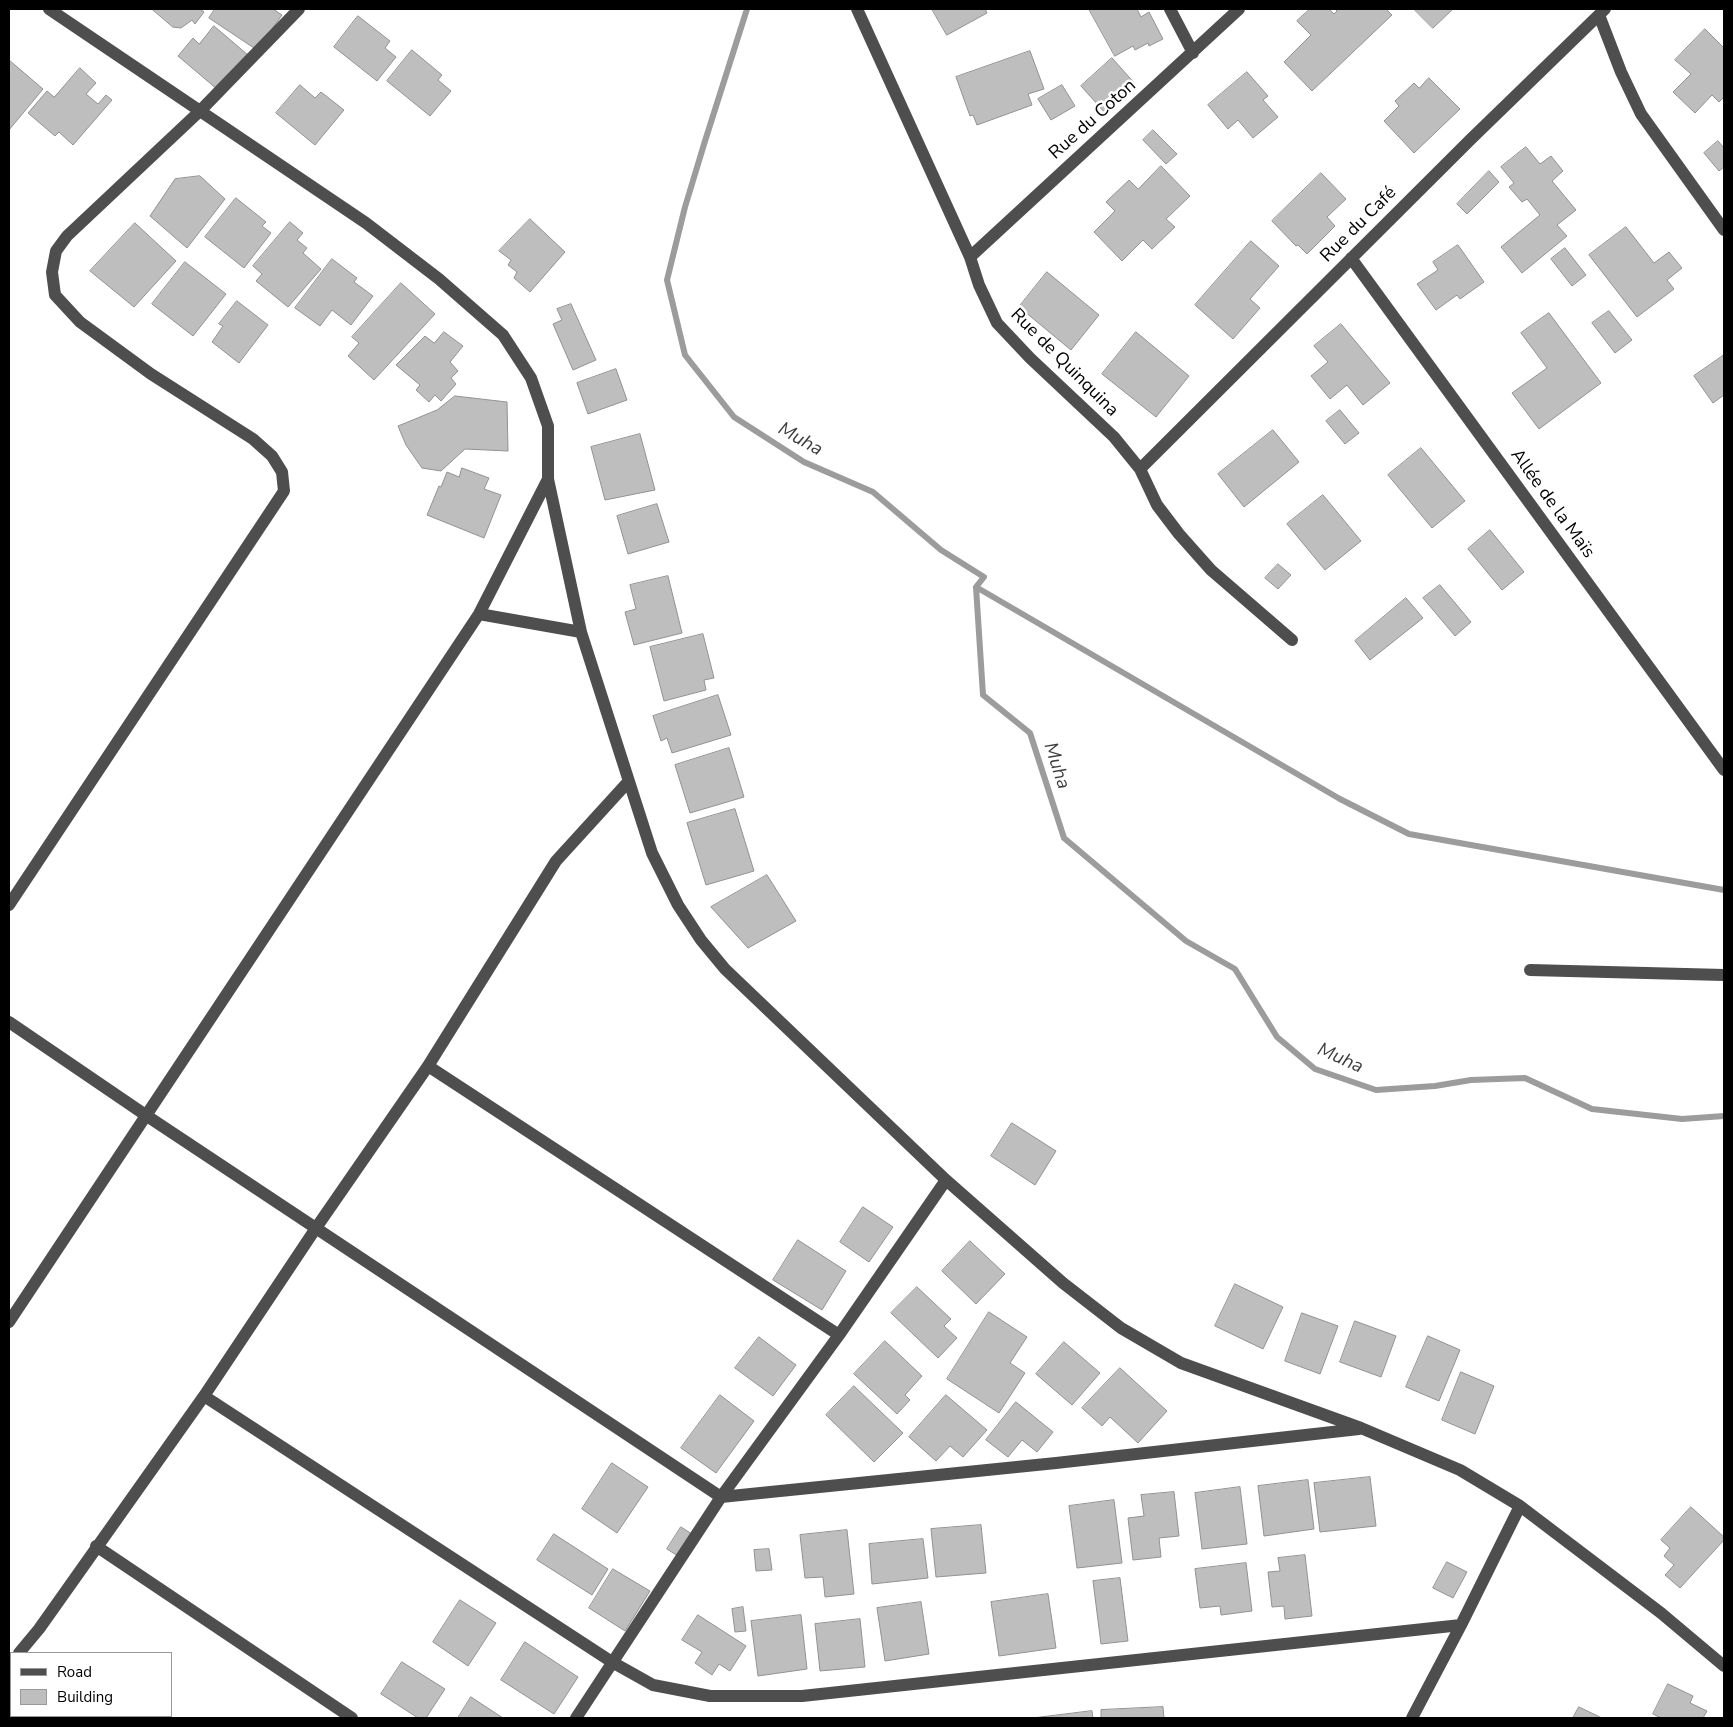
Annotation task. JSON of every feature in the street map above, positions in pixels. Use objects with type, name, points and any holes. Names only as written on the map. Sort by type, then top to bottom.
[{"type":"street","points":[[49,9],[366,223],[439,279],[503,335],[531,378],[548,426],[548,479],[582,632],[652,853],[678,905],[701,940],[725,969],[946,1180],[1063,1283],[1121,1328],[1181,1363],[1361,1428],[1460,1470],[1520,1506],[1660,1613],[1724,1666]]},
{"type":"street","points":[[9,905],[284,491],[282,472],[272,456],[253,439],[151,374],[80,322],[54,295],[52,272],[56,251],[66,236],[201,110],[299,9]]},
{"type":"street","name":"Rue de Quinquina","points":[[857,9],[970,257],[979,285],[996,322],[1030,358],[1114,437],[1140,469],[1158,505],[1178,534],[1211,570],[1292,640]]},
{"type":"street","points":[[1170,9],[1192,53]]},
{"type":"street","name":"Rue du Coton","points":[[970,257],[1239,9]]},
{"type":"street","points":[[1602,12],[1621,72],[1641,114],[1724,230]]},
{"type":"street","name":"Rue du Café","points":[[1140,469],[1351,258],[1602,12]]},
{"type":"street","name":"Allée de la Maïs","points":[[1351,258],[1724,770]]},
{"type":"street","points":[[9,1322],[479,614],[548,479]]},
{"type":"street","points":[[479,614],[582,632]]},
{"type":"street","points":[[20,1652],[39,1629],[204,1396],[316,1228],[428,1066],[556,861],[628,782]]},
{"type":"street","points":[[1530,970],[1724,975]]},
{"type":"street","points":[[9,1022],[147,1116],[721,1497],[1056,1463],[1361,1428]]},
{"type":"street","points":[[428,1066],[838,1335]]},
{"type":"street","points":[[576,1718],[721,1497],[838,1335],[946,1180]]},
{"type":"street","points":[[204,1396],[612,1662],[653,1686],[710,1696],[802,1696],[1461,1624]]},
{"type":"street","points":[[1412,1718],[1520,1506]]},
{"type":"street","points":[[96,1546],[352,1718]]},
{"type":"building","points":[[152,9],[200,9],[204,12],[195,24],[192,20],[181,28],[173,27]]},
{"type":"building","points":[[215,9],[273,9],[282,15],[257,50],[209,18]]},
{"type":"building","points":[[932,9],[985,9],[987,13],[947,35]]},
{"type":"building","points":[[1089,9],[1137,9],[1141,17],[1149,12],[1163,39],[1149,46],[1148,43],[1135,50],[1133,46],[1115,56]]},
{"type":"building","points":[[1310,9],[1329,9],[1334,14],[1337,11],[1335,9],[1386,9],[1392,15],[1312,91],[1284,62],[1311,35],[1297,21]]},
{"type":"building","points":[[1414,9],[1453,9],[1433,28]]},
{"type":"building","points":[[358,16],[390,41],[385,48],[396,57],[377,81],[334,47]]},
{"type":"building","points":[[214,26],[248,55],[218,90],[178,56],[193,38],[199,44]]},
{"type":"building","points":[[1705,29],[1724,48],[1724,97],[1719,102],[1712,95],[1695,113],[1673,92],[1691,74],[1675,60]]},
{"type":"building","points":[[412,50],[442,75],[438,80],[451,91],[430,116],[387,81]]},
{"type":"building","points":[[1030,51],[1044,89],[1028,94],[1032,105],[977,125],[973,115],[970,116],[956,77]]},
{"type":"building","points":[[1112,58],[1137,86],[1106,114],[1081,86]]},
{"type":"building","points":[[9,60],[43,89],[9,130]]},
{"type":"building","points":[[80,68],[96,83],[86,94],[98,104],[106,95],[112,100],[73,145],[59,132],[55,136],[28,113],[47,91],[54,97]]},
{"type":"building","points":[[1247,72],[1268,96],[1263,100],[1278,117],[1253,138],[1238,120],[1228,129],[1208,105]]},
{"type":"building","points":[[1429,78],[1460,109],[1414,153],[1384,121],[1399,106],[1395,101],[1414,83],[1419,88]]},
{"type":"building","points":[[300,85],[315,98],[321,92],[344,110],[315,145],[276,113]]},
{"type":"building","points":[[1062,85],[1075,106],[1051,120],[1038,99]]},
{"type":"building","points":[[1153,130],[1177,154],[1166,164],[1143,140]]},
{"type":"building","points":[[1718,141],[1724,148],[1724,167],[1719,171],[1704,153]]},
{"type":"building","points":[[1526,147],[1540,164],[1551,156],[1563,171],[1552,181],[1576,210],[1557,225],[1567,236],[1522,273],[1501,247],[1540,215],[1527,199],[1522,202],[1509,187],[1514,183],[1501,167]]},
{"type":"building","points":[[1161,166],[1190,196],[1166,219],[1175,227],[1152,249],[1143,240],[1122,261],[1094,232],[1115,211],[1106,202],[1129,180],[1138,189]]},
{"type":"building","points":[[1489,171],[1499,182],[1467,214],[1457,204]]},
{"type":"building","points":[[1321,173],[1346,199],[1327,217],[1335,226],[1307,254],[1298,245],[1296,246],[1272,221]]},
{"type":"building","points":[[200,176],[225,199],[187,248],[150,216],[175,179]]},
{"type":"building","points":[[236,198],[266,222],[262,226],[271,233],[244,268],[205,237]]},
{"type":"building","points":[[530,219],[565,252],[530,292],[514,278],[517,272],[508,265],[511,260],[499,251]]},
{"type":"building","points":[[290,222],[303,233],[297,240],[307,248],[303,253],[321,269],[288,307],[256,281],[262,274],[253,266]]},
{"type":"building","points":[[135,223],[176,261],[134,307],[90,271]]},
{"type":"building","points":[[1626,227],[1654,263],[1669,252],[1682,268],[1667,280],[1674,289],[1637,317],[1589,255]]},
{"type":"building","points":[[1251,241],[1279,266],[1250,299],[1260,308],[1233,339],[1195,305]]},
{"type":"building","points":[[1458,245],[1484,282],[1460,299],[1457,295],[1436,310],[1417,284],[1438,270],[1433,262]]},
{"type":"building","points":[[1565,248],[1586,275],[1572,286],[1551,259]]},
{"type":"building","points":[[332,259],[357,278],[354,282],[373,296],[351,325],[332,310],[320,326],[295,308]]},
{"type":"building","points":[[185,262],[226,294],[193,336],[152,304]]},
{"type":"building","points":[[1047,272],[1099,315],[1071,350],[1019,307]]},
{"type":"building","points":[[401,283],[435,314],[374,380],[348,356],[359,343],[352,337]]},
{"type":"building","points":[[237,301],[268,325],[239,363],[212,342],[223,326],[219,324]]},
{"type":"building","points":[[571,304],[596,360],[573,370],[553,324],[562,320],[557,309]]},
{"type":"building","points":[[1609,311],[1632,340],[1615,353],[1592,323]]},
{"type":"building","points":[[1549,313],[1601,383],[1539,429],[1512,393],[1547,368],[1521,333]]},
{"type":"building","points":[[1341,324],[1390,383],[1363,405],[1347,385],[1330,399],[1311,376],[1328,362],[1314,346]]},
{"type":"building","points":[[444,332],[463,346],[450,362],[458,371],[451,378],[456,384],[441,401],[435,395],[429,402],[416,390],[420,385],[396,365],[425,336],[434,343]]},
{"type":"building","points":[[1136,332],[1189,376],[1156,417],[1102,374]]},
{"type":"building","points":[[1724,355],[1724,395],[1713,403],[1694,376]]},
{"type":"building","points":[[616,369],[627,400],[588,414],[577,383]]},
{"type":"building","points":[[455,396],[507,402],[508,451],[465,449],[441,471],[422,468],[406,445],[398,426],[437,410]]},
{"type":"building","points":[[1340,410],[1359,433],[1345,444],[1326,421]]},
{"type":"building","points":[[1273,430],[1299,462],[1244,507],[1218,474]]},
{"type":"building","points":[[640,434],[655,490],[605,500],[591,447]]},
{"type":"building","points":[[1421,448],[1465,501],[1432,528],[1388,475]]},
{"type":"building","points":[[462,468],[489,478],[484,489],[501,495],[484,538],[427,515],[447,472],[459,477]]},
{"type":"building","points":[[1323,495],[1361,541],[1325,570],[1287,524]]},
{"type":"building","points":[[657,504],[669,542],[628,554],[617,516]]},
{"type":"building","points":[[1490,530],[1524,572],[1502,590],[1468,549]]},
{"type":"building","points":[[1278,564],[1291,575],[1278,589],[1265,578]]},
{"type":"building","points":[[668,576],[682,633],[634,645],[625,612],[636,609],[630,585]]},
{"type":"building","points":[[1440,585],[1471,622],[1455,636],[1423,598]]},
{"type":"building","points":[[1406,598],[1423,618],[1370,660],[1355,641]]},
{"type":"building","points":[[703,634],[714,678],[704,680],[706,690],[664,701],[650,647]]},
{"type":"building","points":[[718,695],[731,735],[672,753],[667,738],[661,741],[653,716]]},
{"type":"building","points":[[729,748],[744,797],[690,813],[675,765]]},
{"type":"building","points":[[735,809],[754,871],[706,885],[687,823]]},
{"type":"building","points":[[767,875],[796,921],[748,948],[711,907]]},
{"type":"building","points":[[1012,1123],[1056,1151],[1035,1185],[991,1156]]},
{"type":"building","points":[[863,1207],[893,1227],[869,1262],[840,1242]]},
{"type":"building","points":[[798,1240],[846,1271],[822,1310],[773,1280]]},
{"type":"building","points":[[970,1241],[1005,1274],[976,1304],[942,1271]]},
{"type":"building","points":[[1235,1284],[1283,1307],[1263,1349],[1215,1326]]},
{"type":"building","points":[[917,1287],[951,1319],[944,1326],[957,1338],[938,1358],[891,1313]]},
{"type":"building","points":[[989,1312],[1027,1337],[1010,1363],[1025,1373],[999,1413],[947,1379]]},
{"type":"building","points":[[1302,1313],[1338,1326],[1320,1374],[1285,1361]]},
{"type":"building","points":[[1355,1321],[1396,1336],[1381,1377],[1340,1362]]},
{"type":"building","points":[[1428,1336],[1460,1350],[1439,1401],[1406,1387]]},
{"type":"building","points":[[759,1337],[796,1365],[773,1396],[735,1368]]},
{"type":"building","points":[[885,1341],[922,1376],[905,1395],[910,1400],[897,1414],[854,1374]]},
{"type":"building","points":[[1064,1342],[1100,1373],[1072,1405],[1036,1374]]},
{"type":"building","points":[[1120,1368],[1167,1411],[1138,1443],[1110,1417],[1102,1426],[1082,1408]]},
{"type":"building","points":[[1461,1372],[1494,1386],[1475,1434],[1442,1420]]},
{"type":"building","points":[[854,1386],[903,1433],[874,1462],[826,1415]]},
{"type":"building","points":[[720,1395],[754,1421],[716,1473],[681,1448]]},
{"type":"building","points":[[946,1395],[987,1430],[963,1457],[950,1446],[936,1461],[909,1437]]},
{"type":"building","points":[[1016,1402],[1053,1432],[1037,1452],[1022,1440],[1008,1457],[986,1440]]},
{"type":"building","points":[[612,1463],[648,1487],[617,1533],[582,1509]]},
{"type":"building","points":[[1370,1477],[1376,1526],[1320,1532],[1314,1483]]},
{"type":"building","points":[[1308,1480],[1314,1529],[1264,1536],[1258,1486]]},
{"type":"building","points":[[1240,1487],[1247,1544],[1202,1549],[1195,1493]]},
{"type":"building","points":[[1174,1492],[1179,1536],[1159,1538],[1161,1557],[1133,1560],[1128,1518],[1144,1516],[1141,1495]]},
{"type":"building","points":[[1114,1500],[1122,1563],[1077,1568],[1069,1506]]},
{"type":"building","points":[[1691,1507],[1724,1537],[1724,1540],[1680,1588],[1665,1575],[1674,1565],[1664,1556],[1670,1548],[1661,1540]]},
{"type":"building","points":[[981,1525],[986,1573],[936,1577],[931,1529]]},
{"type":"building","points":[[681,1527],[695,1536],[681,1558],[667,1549]]},
{"type":"building","points":[[847,1530],[854,1594],[825,1597],[823,1577],[805,1578],[800,1535]]},
{"type":"building","points":[[554,1534],[608,1569],[592,1595],[537,1560]]},
{"type":"building","points":[[923,1539],[928,1578],[872,1584],[869,1544]]},
{"type":"building","points":[[769,1549],[772,1570],[756,1571],[754,1550]]},
{"type":"building","points":[[1305,1555],[1312,1616],[1285,1619],[1284,1606],[1272,1607],[1268,1572],[1280,1571],[1278,1558]]},
{"type":"building","points":[[1447,1562],[1467,1572],[1453,1598],[1433,1588]]},
{"type":"building","points":[[1246,1563],[1252,1611],[1221,1615],[1220,1606],[1200,1608],[1195,1569]]},
{"type":"building","points":[[613,1569],[650,1591],[625,1631],[589,1608]]},
{"type":"building","points":[[1120,1578],[1128,1641],[1101,1644],[1093,1581]]},
{"type":"building","points":[[1048,1594],[1056,1648],[999,1656],[991,1602]]},
{"type":"building","points":[[460,1600],[496,1623],[468,1666],[433,1642]]},
{"type":"building","points":[[921,1602],[929,1654],[885,1661],[877,1608]]},
{"type":"building","points":[[743,1607],[746,1631],[735,1632],[732,1609]]},
{"type":"building","points":[[698,1615],[746,1646],[730,1671],[719,1664],[712,1675],[695,1663],[702,1652],[682,1640]]},
{"type":"building","points":[[801,1615],[807,1669],[758,1676],[751,1621]]},
{"type":"building","points":[[860,1619],[865,1667],[820,1671],[815,1624]]},
{"type":"building","points":[[525,1642],[578,1677],[554,1714],[501,1680]]},
{"type":"building","points":[[402,1662],[445,1689],[426,1718],[418,1718],[381,1694]]},
{"type":"building","points":[[1668,1684],[1693,1696],[1690,1703],[1707,1711],[1703,1718],[1661,1718],[1653,1714]]},
{"type":"building","points":[[471,1697],[503,1718],[458,1718]]},
{"type":"building","points":[[1163,1707],[1164,1718],[1101,1718],[1101,1710]]},
{"type":"building","points":[[1579,1707],[1602,1718],[1573,1718]]},
{"type":"building","points":[[1092,1711],[1093,1718],[1033,1718]]},
{"type":"waterway","name":"Muha","points":[[747,9],[685,207],[667,280],[685,355],[734,417],[804,462],[873,492],[941,550],[984,577],[976,587],[983,695],[1030,733],[1064,838],[1186,941],[1235,969],[1277,1037],[1315,1069],[1376,1090],[1435,1086],[1471,1080],[1525,1078],[1592,1109],[1682,1119],[1724,1116]]},
{"type":"waterway","points":[[976,587],[1340,799],[1409,834],[1724,890]]}]
